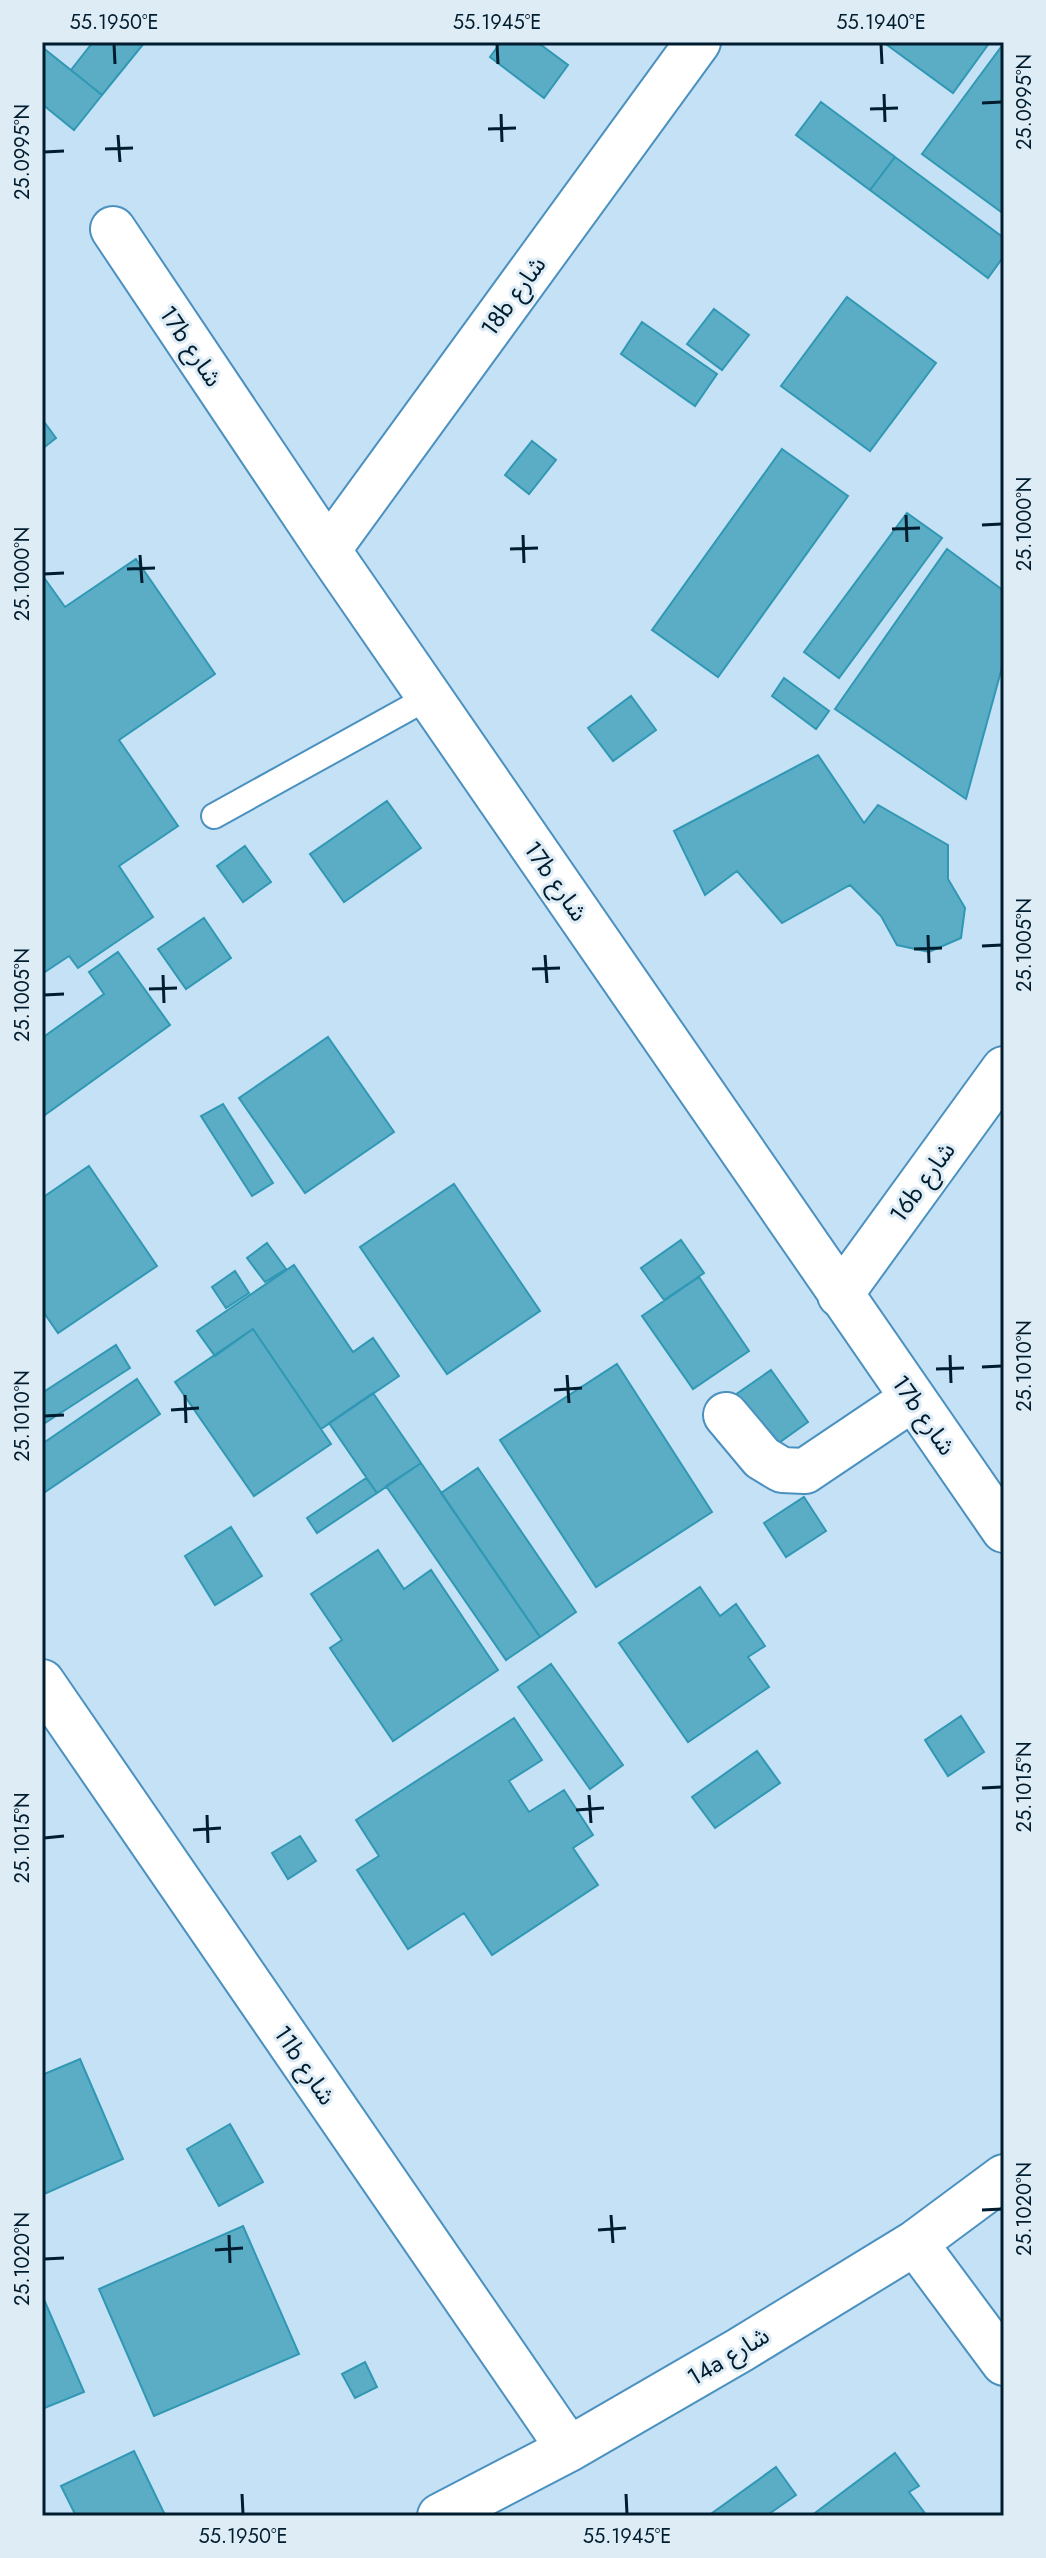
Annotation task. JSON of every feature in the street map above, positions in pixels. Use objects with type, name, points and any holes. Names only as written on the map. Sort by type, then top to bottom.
[{"type":"street","name":"18b شارع","points":[[328,550],[698,42]]},
{"type":"street","name":"17b شارع","points":[[113,229],[328,550],[1004,1530]]},
{"type":"street","name":"16b شارع","points":[[840,1295],[1004,1069]]},
{"type":"street","points":[[726,1415],[762,1458],[782,1470],[805,1471],[912,1399]]},
{"type":"street","name":"11b شارع","points":[[49,1705],[569,2449]]},
{"type":"street","name":"14a شارع","points":[[440,2516],[569,2449],[740,2350],[915,2243],[1004,2177]]},
{"type":"street","points":[[915,2243],[1004,2363]]},
{"type":"lane","points":[[214,816],[429,697]]},
{"type":"building","points":[[93,42],[145,42],[102,95],[71,70]]},
{"type":"building","points":[[501,42],[537,42],[568,65],[544,98],[490,57]]},
{"type":"building","points":[[883,42],[990,42],[953,93]]},
{"type":"building","points":[[1004,43],[1004,214],[922,154]]},
{"type":"building","points":[[42,47],[102,95],[74,130],[42,104]]},
{"type":"building","points":[[821,102],[895,157],[870,190],[796,135]]},
{"type":"building","points":[[895,157],[1004,238],[1004,256],[988,278],[870,190]]},
{"type":"building","points":[[847,297],[936,363],[870,451],[781,386]]},
{"type":"building","points":[[714,309],[749,335],[722,370],[687,344]]},
{"type":"building","points":[[642,322],[717,374],[695,406],[621,354]]},
{"type":"building","points":[[42,419],[56,438],[42,449]]},
{"type":"building","points":[[532,441],[556,460],[529,494],[505,475]]},
{"type":"building","points":[[782,449],[848,496],[718,677],[652,630]]},
{"type":"building","points":[[907,513],[942,538],[839,678],[804,652]]},
{"type":"building","points":[[947,549],[1004,591],[1004,660],[966,799],[835,709]]},
{"type":"building","points":[[136,559],[215,674],[119,740],[178,826],[119,866],[153,917],[78,968],[69,956],[42,974],[42,581],[45,579],[65,607]]},
{"type":"building","points":[[784,678],[829,711],[816,729],[772,696]]},
{"type":"building","points":[[631,696],[656,730],[613,761],[588,728]]},
{"type":"building","points":[[818,755],[864,823],[878,805],[948,845],[948,879],[965,908],[961,938],[929,952],[897,945],[881,916],[850,885],[782,923],[737,871],[705,895],[674,831]]},
{"type":"building","points":[[387,801],[421,848],[344,902],[310,854]]},
{"type":"building","points":[[245,846],[271,882],[243,902],[217,866]]},
{"type":"building","points":[[204,918],[231,958],[186,989],[158,949]]},
{"type":"building","points":[[118,952],[170,1025],[42,1117],[42,1038],[104,994],[89,972]]},
{"type":"building","points":[[328,1037],[394,1132],[305,1193],[239,1098]]},
{"type":"building","points":[[223,1104],[273,1183],[252,1196],[201,1116]]},
{"type":"building","points":[[89,1166],[157,1266],[58,1333],[42,1310],[42,1198]]},
{"type":"building","points":[[454,1184],[540,1311],[447,1374],[360,1247]]},
{"type":"building","points":[[681,1240],[704,1273],[664,1300],[641,1268]]},
{"type":"building","points":[[267,1243],[286,1269],[265,1282],[247,1258]]},
{"type":"building","points":[[294,1265],[353,1352],[373,1338],[399,1376],[321,1429],[253,1329],[215,1356],[197,1331]]},
{"type":"building","points":[[235,1271],[249,1293],[226,1308],[212,1287]]},
{"type":"building","points":[[699,1277],[749,1351],[693,1389],[642,1316]]},
{"type":"building","points":[[253,1329],[331,1444],[254,1496],[175,1382]]},
{"type":"building","points":[[116,1345],[130,1368],[42,1425],[42,1393]]},
{"type":"building","points":[[617,1364],[712,1512],[596,1587],[500,1440]]},
{"type":"building","points":[[771,1370],[808,1422],[773,1447],[735,1395]]},
{"type":"building","points":[[137,1379],[160,1414],[42,1494],[42,1444]]},
{"type":"building","points":[[373,1393],[421,1463],[377,1493],[329,1423]]},
{"type":"building","points":[[421,1463],[540,1637],[506,1660],[386,1486]]},
{"type":"building","points":[[478,1468],[576,1612],[540,1637],[441,1493]]},
{"type":"building","points":[[366,1478],[377,1493],[317,1533],[307,1518]]},
{"type":"building","points":[[804,1497],[826,1531],[786,1557],[764,1523]]},
{"type":"building","points":[[231,1527],[262,1576],[215,1605],[185,1556]]},
{"type":"building","points":[[378,1550],[404,1589],[431,1570],[498,1670],[393,1741],[330,1648],[342,1640],[311,1594]]},
{"type":"building","points":[[700,1587],[720,1616],[736,1604],[765,1646],[748,1657],[769,1687],[688,1742],[619,1643]]},
{"type":"building","points":[[551,1664],[623,1765],[590,1789],[518,1687]]},
{"type":"building","points":[[961,1716],[984,1752],[948,1776],[925,1740]]},
{"type":"building","points":[[514,1718],[542,1760],[509,1781],[529,1812],[564,1790],[593,1835],[573,1848],[598,1885],[492,1955],[464,1913],[408,1949],[357,1870],[379,1856],[356,1820]]},
{"type":"building","points":[[757,1751],[780,1783],[715,1828],[692,1797]]},
{"type":"building","points":[[300,1836],[316,1861],[288,1879],[272,1853]]},
{"type":"building","points":[[80,2059],[123,2159],[42,2195],[42,2075]]},
{"type":"building","points":[[230,2124],[263,2182],[219,2206],[187,2149]]},
{"type":"building","points":[[243,2226],[299,2354],[154,2416],[99,2289]]},
{"type":"building","points":[[42,2295],[84,2392],[42,2409]]},
{"type":"building","points":[[365,2362],[377,2387],[355,2398],[342,2374]]},
{"type":"building","points":[[134,2451],[165,2515],[76,2516],[61,2486]]},
{"type":"building","points":[[895,2453],[919,2486],[909,2492],[927,2516],[811,2516]]},
{"type":"building","points":[[776,2467],[796,2495],[766,2516],[708,2516]]}]
